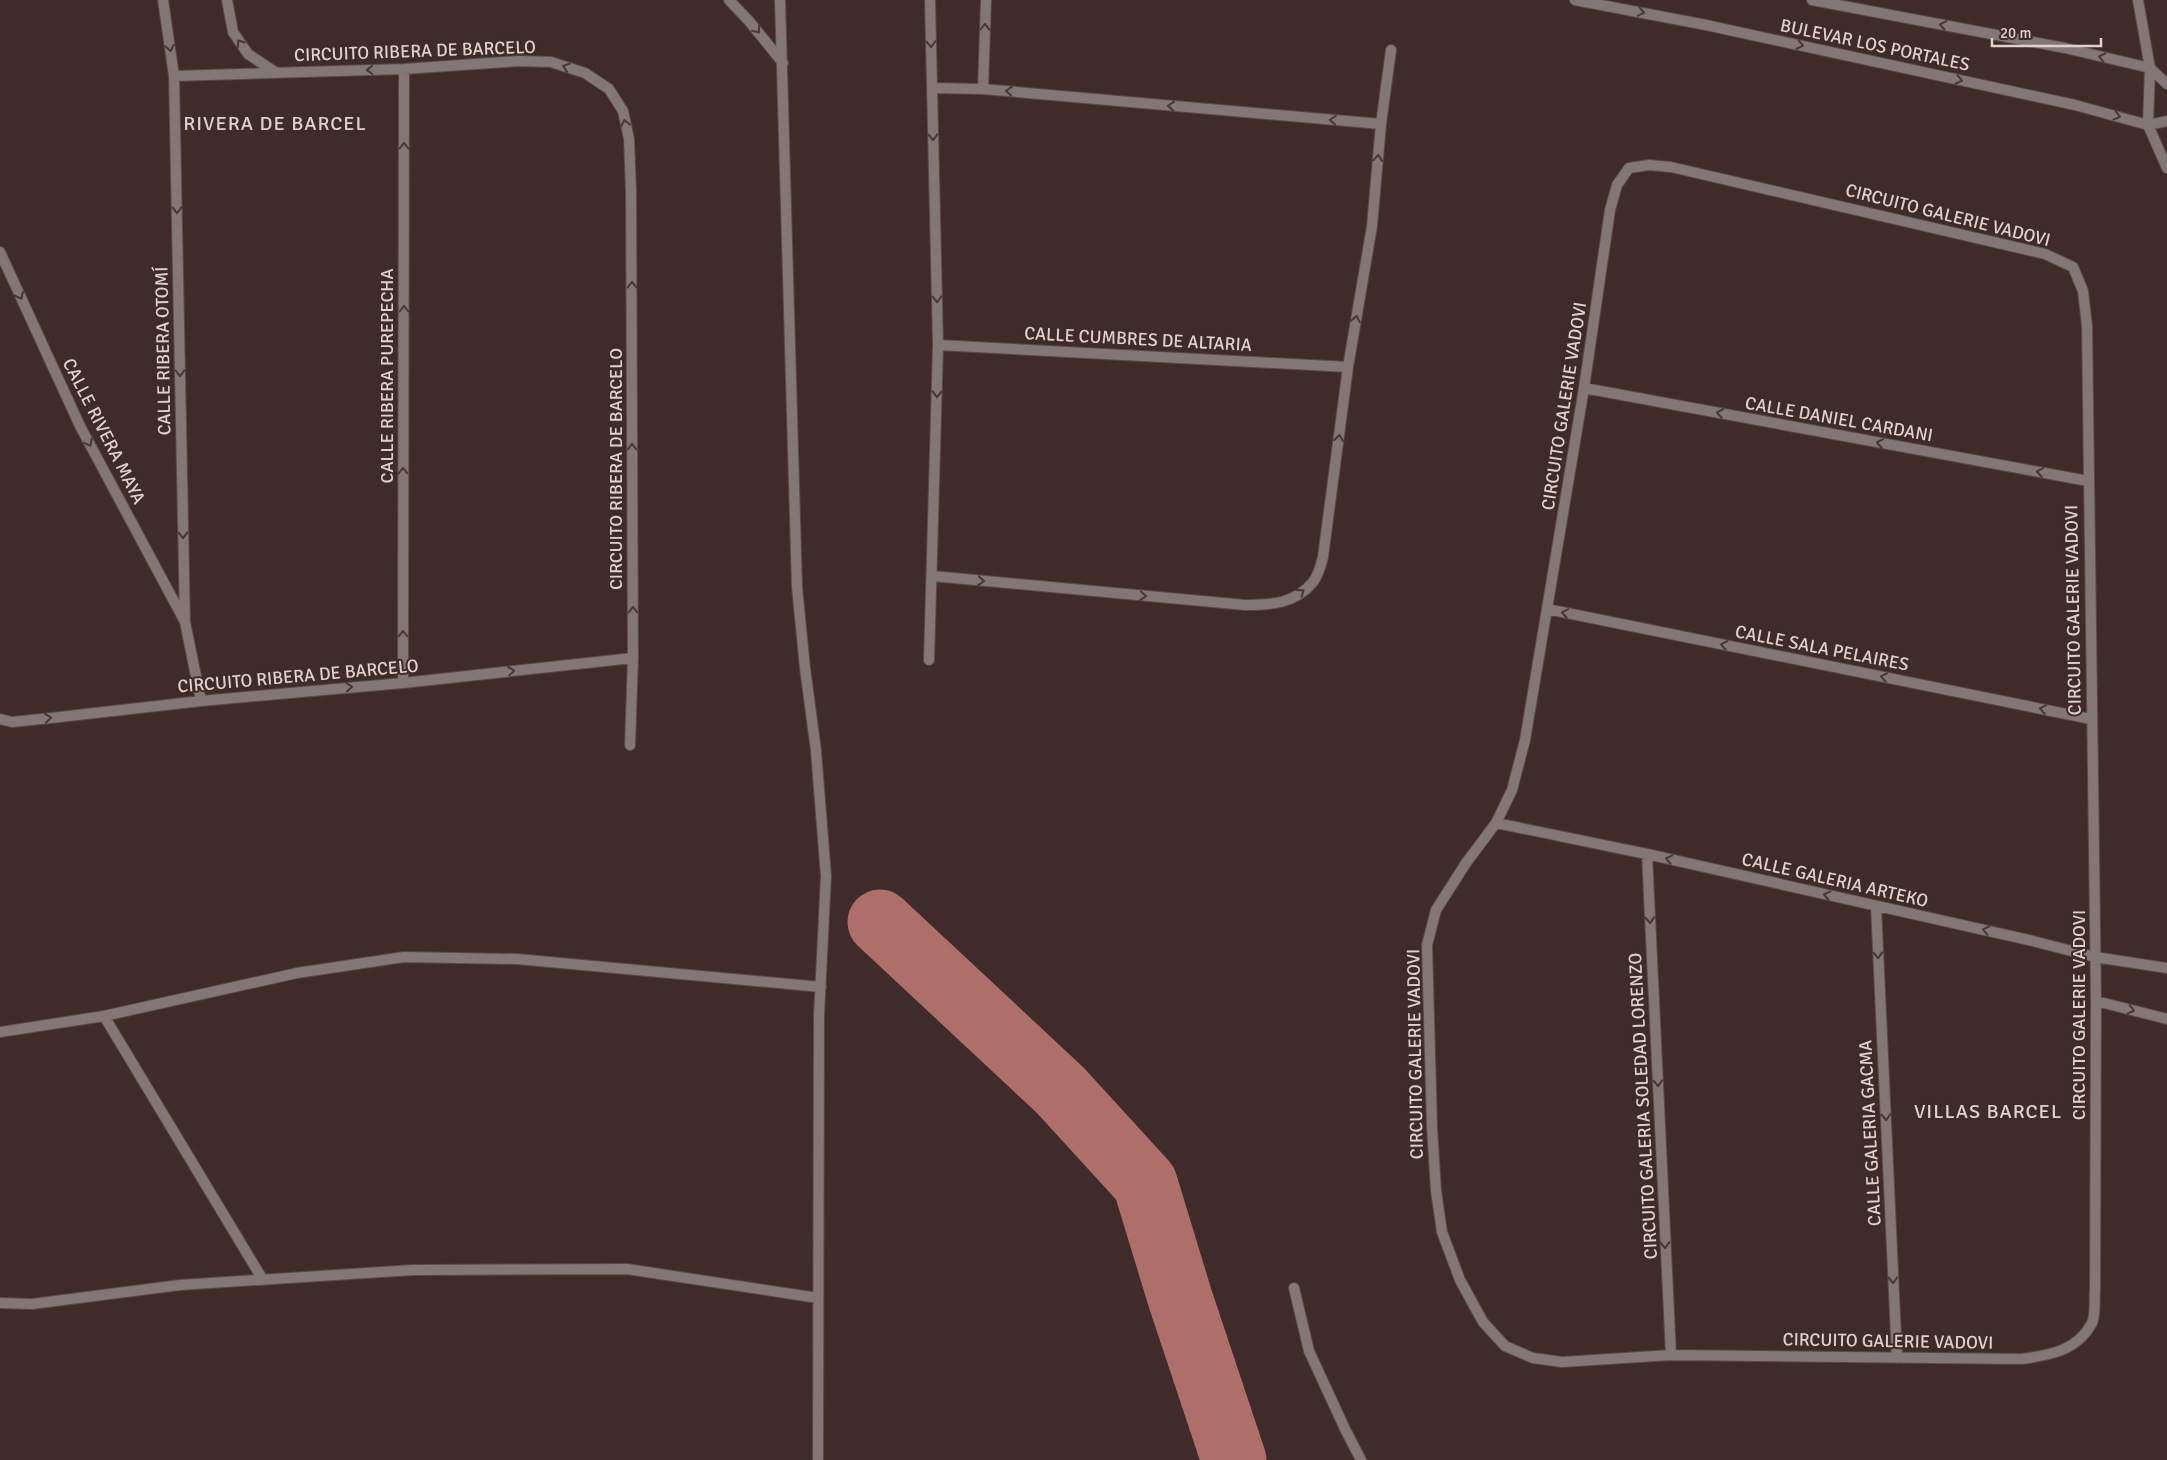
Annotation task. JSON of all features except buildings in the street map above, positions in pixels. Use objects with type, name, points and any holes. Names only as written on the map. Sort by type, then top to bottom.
[{"type":"street","name":"CALLE RIBERA OTOMÍ","points":[[163,0],[174,76],[185,622],[201,701]]},
{"type":"street","points":[[227,0],[233,32],[248,54],[275,72]]},
{"type":"street","points":[[729,0],[750,21],[783,63]]},
{"type":"street","points":[[780,0],[797,587],[816,751],[826,876],[819,1015],[818,1460]]},
{"type":"street","points":[[929,660],[938,345],[930,0]]},
{"type":"street","points":[[983,89],[986,0]]},
{"type":"street","name":"BULEVAR LOS PORTALES","points":[[1576,0],[1706,25],[2075,105],[2148,125],[2167,121]]},
{"type":"street","name":"BULEVAR LOS PORTALES","points":[[1812,0],[2065,48],[2150,68]]},
{"type":"street","points":[[2138,0],[2150,68],[2148,125],[2167,168]]},
{"type":"street","points":[[932,576],[1245,605],[1274,605],[1299,595],[1314,581],[1324,557],[1348,367],[1372,226],[1381,124],[1391,50]]},
{"type":"street","name":"CIRCUITO RIBERA DE BARCELO","points":[[0,719],[12,722],[201,701],[403,683],[634,658],[631,191],[629,140],[623,111],[609,89],[585,73],[551,62],[518,62],[404,69],[174,76]]},
{"type":"street","points":[[2150,68],[2167,84]]},
{"type":"street","name":"CALLE RIBERA PUREPECHA","points":[[403,683],[404,69]]},
{"type":"street","points":[[932,88],[983,89],[1381,124]]},
{"type":"street","name":"CIRCUITO GALERIE VADOVI","points":[[1650,165],[1671,167],[2045,254],[2073,266],[2083,291],[2087,326],[2088,481],[2096,1001],[2095,1279],[2093,1322],[2077,1341],[2054,1354],[2022,1359],[1671,1355],[1562,1362],[1533,1358],[1505,1346],[1483,1322],[1460,1280],[1442,1232],[1436,1192],[1432,1127],[1427,945],[1436,910],[1466,863],[1496,823],[1512,790],[1526,740],[1584,388],[1610,210],[1617,185],[1629,168],[1650,165]]},
{"type":"street","name":"CALLE RIVERA MAYA","points":[[0,252],[80,426],[185,622]]},
{"type":"street","name":"CALLE CUMBRES DE ALTARIA","points":[[938,345],[1348,367]]},
{"type":"street","name":"CALLE DANIEL CARDANI","points":[[1584,388],[2088,481]]},
{"type":"street","name":"CALLE SALA PELAIRES","points":[[1547,609],[2091,719]]},
{"type":"street","points":[[630,745],[634,658]]},
{"type":"street","name":"CALLE GALERIA ARTEKO","points":[[1496,823],[1647,854],[2033,941],[2095,957],[2167,968]]},
{"type":"street","name":"CIRCUITO GALERIA SOLEDAD LORENZO","points":[[1647,854],[1671,1355]]},
{"type":"street","name":"CALLE GALERIA GACMA","points":[[1876,906],[1897,1358]]},
{"type":"street","points":[[0,1032],[104,1016],[296,974],[404,957],[517,959],[821,987]]},
{"type":"street","points":[[2096,1001],[2167,1019]]},
{"type":"street","points":[[104,1016],[263,1280]]},
{"type":"street","points":[[0,1303],[32,1304],[180,1285],[414,1270],[626,1269],[818,1298]]},
{"type":"street","points":[[1294,1288],[1309,1351],[1361,1460]]},
{"type":"waterway","points":[[880,922],[1060,1090],[1145,1183],[1180,1298],[1234,1460]]},
{"type":"district","name":"RIVERA DE BARCEL","points":[[275,123]]},
{"type":"district","name":"VILLAS BARCEL","points":[[1988,1111]]}]
